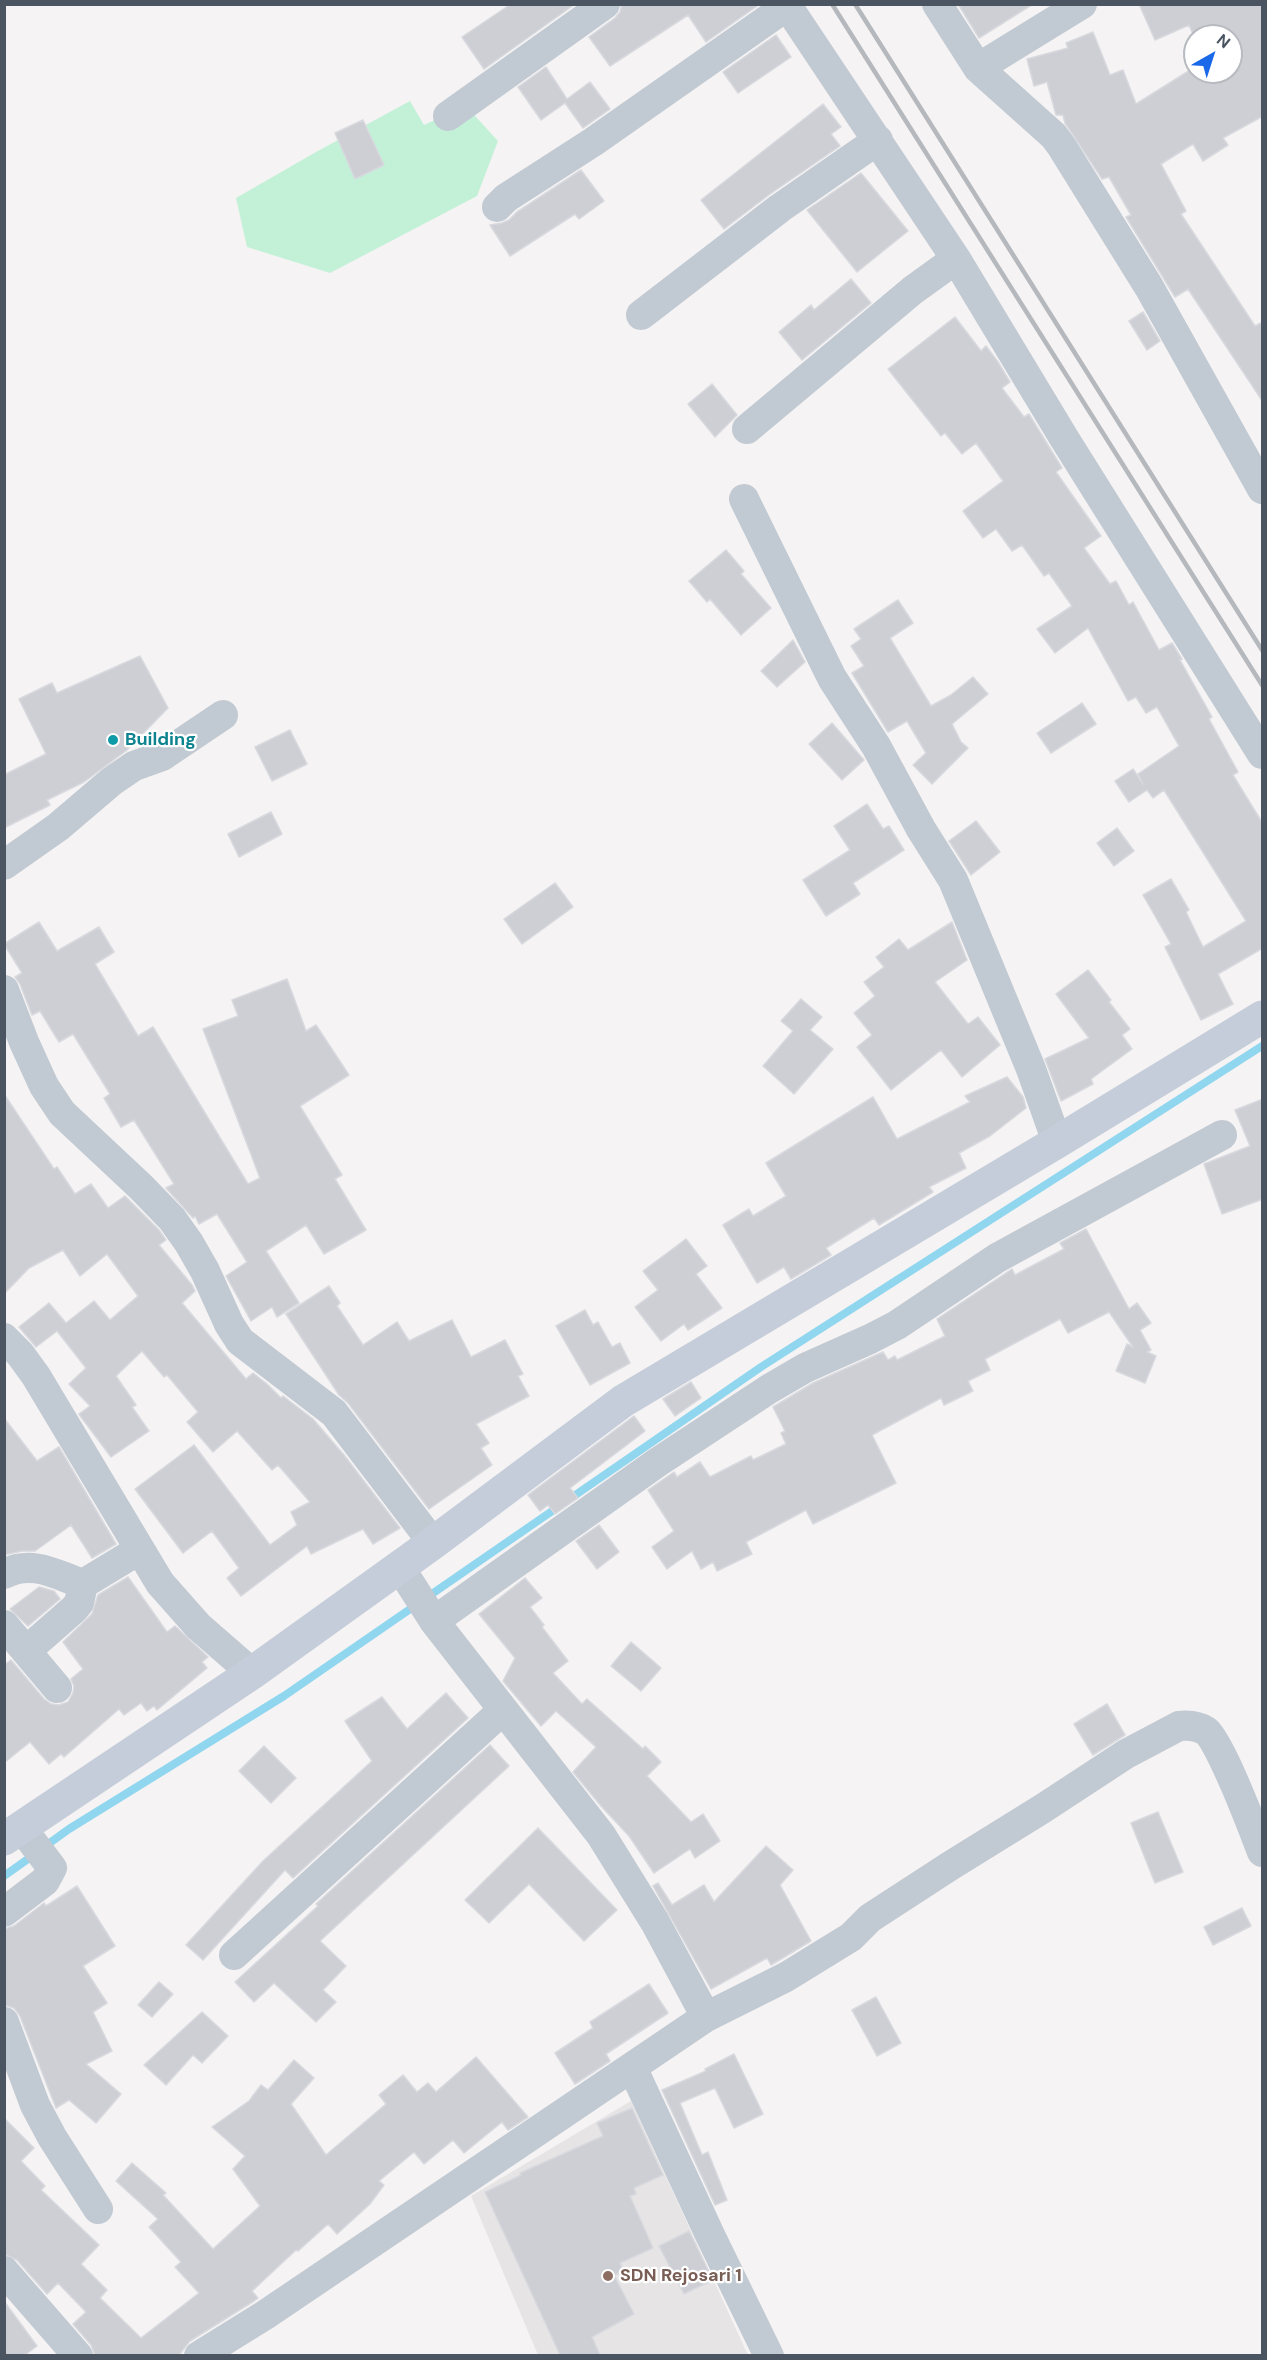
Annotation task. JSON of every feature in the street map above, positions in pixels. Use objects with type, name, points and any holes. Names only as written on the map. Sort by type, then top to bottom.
[{"type":"main road","points":[[19,1835],[252,1673],[405,1576],[433,1543],[623,1401],[1263,1017]]},
{"type":"street","points":[[448,116],[605,4]]},
{"type":"street","points":[[937,4],[978,68],[1054,136],[1062,147],[1149,287],[1263,489]]},
{"type":"street","points":[[978,68],[1082,4]]},
{"type":"street","points":[[497,207],[506,198],[593,142],[787,5],[956,259],[1064,438],[1263,754]]},
{"type":"street","points":[[641,315],[780,208],[878,140]]},
{"type":"street","points":[[747,429],[913,290],[956,259]]},
{"type":"street","points":[[744,500],[832,678],[876,747],[921,829],[953,880],[1031,1069],[1057,1142]]},
{"type":"street","points":[[4,865],[58,827],[112,781],[134,766],[162,756],[223,715]]},
{"type":"street","points":[[4,990],[44,1086],[62,1113],[141,1187],[172,1220],[205,1271],[236,1336],[334,1413],[433,1543]]},
{"type":"street","points":[[431,1616],[769,1389],[805,1368],[870,1339],[897,1324],[997,1258],[1222,1135]]},
{"type":"street","points":[[4,1338],[20,1354],[36,1376],[139,1550],[175,1602],[198,1626],[252,1673]]},
{"type":"street","points":[[26,1651],[74,1609],[79,1603],[83,1584],[139,1550]]},
{"type":"street","points":[[4,1574],[18,1568],[38,1567],[83,1584]]},
{"type":"street","points":[[405,1576],[431,1616],[601,1836],[655,1922],[706,2017]]},
{"type":"street","points":[[4,1625],[57,1688]]},
{"type":"street","points":[[234,1955],[503,1710]]},
{"type":"street","points":[[199,2355],[265,2315],[706,2017],[786,1977],[851,1937],[870,1918],[950,1866],[1126,1754],[1179,1726],[1188,1725],[1207,1732],[1219,1750],[1263,1852]]},
{"type":"street","points":[[4,1912],[51,1874],[50,1865],[19,1835]]},
{"type":"street","points":[[4,2022],[35,2105],[52,2137],[98,2210]]},
{"type":"street","points":[[632,2067],[769,2355]]},
{"type":"street","points":[[4,2271],[78,2355]]},
{"type":"shaded area","name":"SDN Rejosari 1","points":[[631,2101],[748,2355],[538,2355],[471,2196]]},
{"type":"green space","points":[[410,101],[424,125],[466,106],[498,141],[477,196],[330,273],[247,247],[236,198]]},
{"type":"building","points":[[511,4],[575,4],[484,69],[462,37]]},
{"type":"building","points":[[622,4],[755,4],[757,6],[706,42],[688,15],[610,66],[589,37],[615,18]]},
{"type":"building","points":[[958,4],[1033,4],[979,38]]},
{"type":"building","points":[[1139,4],[1263,4],[1263,116],[1223,138],[1228,145],[1203,161],[1193,144],[1161,164],[1186,211],[1181,214],[1255,326],[1263,322],[1263,402],[1188,289],[1175,297],[1126,217],[1131,215],[1109,177],[1102,179],[1065,123],[1063,115],[1056,115],[1047,82],[1034,86],[1027,59],[1068,48],[1066,43],[1093,32],[1110,75],[1123,70],[1136,104],[1183,75],[1183,84],[1243,84],[1243,24],[1183,24],[1183,28],[1155,40]]},
{"type":"building","points":[[776,35],[791,57],[738,93],[723,72]]},
{"type":"building","points":[[546,67],[567,99],[590,82],[610,109],[583,128],[565,103],[541,120],[518,87]]},
{"type":"building","points":[[823,104],[841,127],[831,134],[840,146],[724,229],[701,200]]},
{"type":"building","points":[[363,120],[384,165],[355,179],[335,133]]},
{"type":"building","points":[[581,170],[604,201],[579,219],[575,214],[510,256],[490,225],[509,220],[517,212]]},
{"type":"building","points":[[861,173],[908,231],[857,272],[807,210]]},
{"type":"building","points":[[851,279],[871,303],[802,360],[779,332],[811,305],[814,310]]},
{"type":"building","points":[[1143,312],[1160,341],[1147,350],[1129,321]]},
{"type":"building","points":[[955,317],[981,351],[986,346],[998,362],[1010,382],[1002,388],[1024,417],[1029,414],[1062,468],[1056,472],[1101,536],[1084,548],[1110,584],[1116,581],[1129,605],[1133,602],[1159,650],[1172,643],[1182,659],[1180,660],[1212,717],[1209,719],[1238,772],[1233,775],[1263,824],[1263,948],[1218,974],[1233,1004],[1201,1020],[1165,947],[1171,944],[1143,895],[1171,879],[1189,910],[1186,912],[1203,947],[1246,921],[1164,790],[1153,798],[1147,790],[1129,802],[1115,781],[1133,769],[1143,784],[1138,774],[1179,746],[1157,707],[1146,713],[1136,697],[1128,701],[1088,628],[1055,653],[1037,629],[1072,606],[1049,573],[1044,576],[1022,545],[1012,551],[996,529],[983,538],[963,511],[1003,481],[976,443],[962,454],[945,433],[941,436],[888,369]]},
{"type":"building","points":[[712,384],[737,415],[715,437],[688,404]]},
{"type":"building","points":[[726,550],[744,571],[741,574],[771,608],[741,635],[710,599],[707,602],[689,581]]},
{"type":"building","points":[[898,600],[913,623],[890,638],[931,706],[951,695],[973,677],[988,694],[952,724],[961,742],[968,748],[932,784],[913,765],[926,753],[907,721],[888,732],[852,673],[864,666],[851,646],[861,639],[854,629]]},
{"type":"building","points":[[793,640],[805,662],[777,687],[761,671]]},
{"type":"building","points":[[140,656],[168,708],[127,750],[84,782],[47,800],[50,805],[4,828],[4,775],[46,754],[19,699],[52,683],[57,693]]},
{"type":"building","points":[[1082,703],[1096,724],[1051,753],[1037,733]]},
{"type":"building","points":[[832,723],[864,760],[842,780],[809,744]]},
{"type":"building","points":[[290,730],[307,764],[272,781],[255,747]]},
{"type":"building","points":[[867,804],[883,829],[889,826],[904,850],[853,883],[860,894],[826,916],[803,880],[850,850],[834,826]]},
{"type":"building","points":[[271,812],[282,834],[239,857],[228,834]]},
{"type":"building","points":[[976,821],[1000,852],[971,875],[949,841]]},
{"type":"building","points":[[1117,828],[1134,851],[1114,866],[1097,843]]},
{"type":"building","points":[[555,883],[573,907],[522,944],[504,919]]},
{"type":"building","points":[[39,922],[57,951],[99,927],[114,952],[95,964],[138,1036],[153,1027],[248,1184],[260,1178],[203,1029],[238,1016],[232,1000],[287,979],[306,1031],[316,1025],[349,1075],[300,1106],[342,1175],[335,1179],[366,1230],[324,1254],[306,1225],[266,1251],[299,1303],[277,1317],[272,1307],[251,1321],[226,1276],[247,1262],[217,1214],[199,1224],[195,1216],[193,1218],[166,1188],[174,1184],[134,1120],[121,1127],[104,1098],[110,1094],[73,1034],[59,1042],[40,1011],[32,1015],[15,977],[22,973],[4,944]]},
{"type":"building","points":[[952,922],[967,960],[935,982],[968,1024],[978,1017],[1000,1045],[962,1077],[941,1050],[891,1090],[857,1047],[872,1035],[854,1013],[875,996],[864,982],[884,967],[876,957],[899,939],[908,950]]},
{"type":"building","points":[[1088,970],[1130,1029],[1122,1035],[1132,1049],[1091,1079],[1093,1084],[1061,1101],[1045,1059],[1089,1038],[1056,994]]},
{"type":"building","points":[[801,999],[822,1017],[810,1030],[833,1049],[794,1094],[763,1066],[793,1031],[781,1021]]},
{"type":"building","points":[[1007,1077],[1023,1097],[1026,1108],[990,1136],[959,1153],[966,1168],[929,1187],[933,1192],[879,1225],[874,1218],[826,1248],[831,1255],[791,1279],[784,1267],[757,1283],[723,1225],[749,1209],[753,1216],[786,1196],[766,1163],[873,1097],[897,1139],[970,1102],[965,1096]]},
{"type":"building","points":[[4,1094],[54,1169],[57,1167],[75,1194],[91,1184],[108,1208],[125,1196],[159,1230],[166,1240],[159,1245],[195,1291],[182,1303],[246,1379],[253,1373],[281,1398],[283,1396],[313,1419],[400,1528],[373,1544],[363,1529],[311,1554],[307,1546],[241,1596],[227,1578],[239,1568],[212,1531],[183,1553],[135,1489],[194,1445],[270,1545],[297,1525],[291,1512],[310,1502],[278,1465],[272,1470],[237,1431],[213,1452],[187,1422],[198,1412],[167,1375],[164,1377],[142,1351],[116,1376],[136,1405],[132,1407],[149,1431],[111,1457],[79,1414],[90,1406],[69,1384],[86,1368],[57,1331],[36,1347],[19,1327],[49,1303],[66,1323],[94,1301],[110,1320],[138,1296],[107,1254],[80,1276],[63,1250],[29,1268],[4,1294]]},
{"type":"building","points":[[1263,1099],[1263,1199],[1222,1214],[1204,1164],[1250,1146],[1235,1110]]},
{"type":"building","points":[[1086,1229],[1129,1309],[1137,1303],[1151,1323],[1140,1330],[1151,1350],[1147,1352],[1156,1356],[1145,1383],[1116,1371],[1127,1344],[1133,1347],[1109,1312],[1068,1333],[1060,1319],[985,1359],[990,1370],[968,1381],[973,1391],[944,1405],[941,1398],[872,1435],[896,1483],[813,1524],[806,1510],[746,1542],[752,1554],[717,1571],[713,1562],[701,1569],[692,1551],[667,1569],[652,1547],[674,1531],[648,1490],[674,1472],[677,1477],[700,1462],[710,1477],[751,1456],[753,1460],[786,1444],[781,1433],[785,1431],[773,1407],[813,1383],[883,1352],[888,1360],[895,1356],[897,1360],[945,1336],[937,1319],[1012,1269],[1015,1275],[1064,1249],[1060,1243]]},
{"type":"building","points":[[686,1239],[707,1266],[696,1274],[722,1308],[688,1330],[684,1324],[661,1341],[635,1307],[658,1290],[643,1271]]},
{"type":"building","points":[[329,1286],[340,1303],[337,1306],[363,1345],[397,1322],[409,1341],[452,1320],[471,1357],[505,1340],[523,1374],[518,1376],[529,1396],[476,1424],[489,1443],[481,1448],[492,1465],[429,1509],[348,1403],[339,1395],[286,1314]]},
{"type":"building","points":[[585,1310],[593,1325],[598,1322],[612,1347],[620,1343],[630,1363],[590,1385],[556,1326]]},
{"type":"building","points":[[691,1382],[701,1398],[675,1416],[663,1399]]},
{"type":"building","points":[[634,1416],[645,1431],[570,1488],[578,1498],[555,1514],[548,1505],[540,1511],[528,1495]]},
{"type":"building","points":[[4,1418],[37,1461],[59,1447],[116,1544],[92,1558],[71,1525],[35,1551],[4,1555]]},
{"type":"building","points":[[599,1525],[619,1552],[597,1569],[576,1541]]},
{"type":"building","points":[[128,1577],[167,1632],[175,1626],[208,1657],[202,1662],[207,1668],[157,1710],[154,1706],[147,1711],[141,1703],[124,1715],[119,1709],[64,1757],[61,1754],[49,1764],[30,1742],[4,1763],[4,1665],[11,1660],[44,1699],[51,1704],[59,1705],[68,1702],[74,1686],[71,1679],[83,1669],[63,1642],[92,1614],[98,1595]]},
{"type":"building","points":[[525,1578],[542,1598],[530,1607],[568,1661],[553,1673],[582,1704],[587,1699],[643,1749],[645,1746],[661,1762],[647,1776],[691,1822],[703,1814],[720,1841],[695,1858],[690,1849],[654,1873],[629,1836],[573,1772],[596,1747],[556,1711],[541,1726],[503,1681],[515,1658],[479,1614]]},
{"type":"building","points":[[39,1587],[54,1591],[60,1599],[28,1626],[10,1609]]},
{"type":"building","points":[[631,1642],[661,1668],[641,1691],[611,1666]]},
{"type":"building","points":[[446,1693],[468,1718],[293,1878],[285,1870],[203,1960],[186,1945],[263,1861],[372,1761],[345,1721],[382,1697],[407,1729]]},
{"type":"building","points":[[1107,1704],[1125,1735],[1093,1755],[1074,1724]]},
{"type":"building","points":[[490,1745],[509,1766],[320,1941],[346,1966],[323,1990],[336,2002],[316,2022],[274,1983],[254,2002],[235,1982],[318,1906],[316,1904]]},
{"type":"building","points":[[264,1746],[296,1778],[271,1803],[239,1771]]},
{"type":"building","points":[[1158,1812],[1183,1872],[1155,1883],[1131,1823]]},
{"type":"building","points":[[538,1828],[617,1910],[584,1941],[529,1884],[489,1923],[465,1900]]},
{"type":"building","points":[[766,1846],[793,1870],[780,1885],[811,1941],[771,1965],[767,1958],[711,1989],[653,1886],[658,1883],[672,1905],[704,1885],[714,1902]]},
{"type":"building","points":[[77,1886],[115,1946],[83,1966],[107,2003],[93,2012],[112,2051],[86,2064],[121,2094],[96,2123],[69,2100],[56,2108],[20,2016],[14,2008],[4,2005],[4,1929],[14,1926],[44,1903],[46,1906]]},
{"type":"building","points":[[1242,1908],[1251,1926],[1213,1945],[1204,1927]]},
{"type":"building","points":[[159,1982],[173,1994],[152,2017],[138,2005]]},
{"type":"building","points":[[649,1984],[668,2013],[606,2054],[610,2061],[575,2084],[555,2053],[593,2028],[590,2022]]},
{"type":"building","points":[[876,1997],[901,2043],[877,2056],[852,2010]]},
{"type":"building","points":[[202,2012],[228,2036],[202,2063],[193,2055],[166,2085],[144,2065]]},
{"type":"building","points":[[734,2054],[763,2114],[734,2128],[715,2088],[680,2103],[702,2155],[708,2152],[727,2200],[715,2205],[662,2090],[706,2071],[705,2069]]},
{"type":"building","points":[[476,2057],[528,2117],[508,2130],[502,2122],[464,2153],[453,2140],[424,2164],[414,2152],[379,2181],[384,2185],[370,2204],[337,2234],[328,2224],[252,2291],[258,2298],[190,2341],[179,2355],[95,2355],[91,2345],[73,2324],[86,2312],[58,2283],[47,2294],[17,2260],[4,2254],[4,2118],[34,2148],[21,2161],[45,2186],[41,2190],[99,2245],[81,2264],[107,2290],[100,2298],[141,2338],[199,2293],[175,2267],[181,2262],[149,2227],[158,2219],[116,2181],[132,2163],[166,2193],[163,2195],[213,2249],[260,2206],[233,2169],[245,2156],[212,2127],[249,2101],[261,2085],[268,2090],[294,2060],[314,2078],[291,2104],[326,2155],[386,2104],[379,2095],[403,2075],[417,2092],[428,2083],[436,2092]]},
{"type":"building","points":[[632,2108],[663,2175],[634,2188],[636,2194],[630,2196],[653,2248],[620,2263],[624,2271],[614,2275],[634,2314],[592,2337],[600,2355],[560,2355],[485,2192],[521,2175],[520,2173],[603,2136],[597,2123]]},
{"type":"building","points":[[689,2231],[713,2280],[684,2294],[659,2246]]},
{"type":"building","points":[[4,2301],[37,2346],[25,2355],[4,2355]]},
{"type":"waterway","points":[[426,1598],[761,1367],[1262,1046]]},
{"type":"waterway","points":[[44,1847],[69,1829],[284,1696],[416,1605]]},
{"type":"waterway","points":[[4,1876],[35,1854]]},
{"type":"railway","points":[[832,4],[1262,685]]},
{"type":"railway","points":[[855,4],[1262,650]]},
{"type":"place","name":"Building","points":[[113,740]]},
{"type":"place","name":"SDN Rejosari 1","points":[[608,2276]]}]
